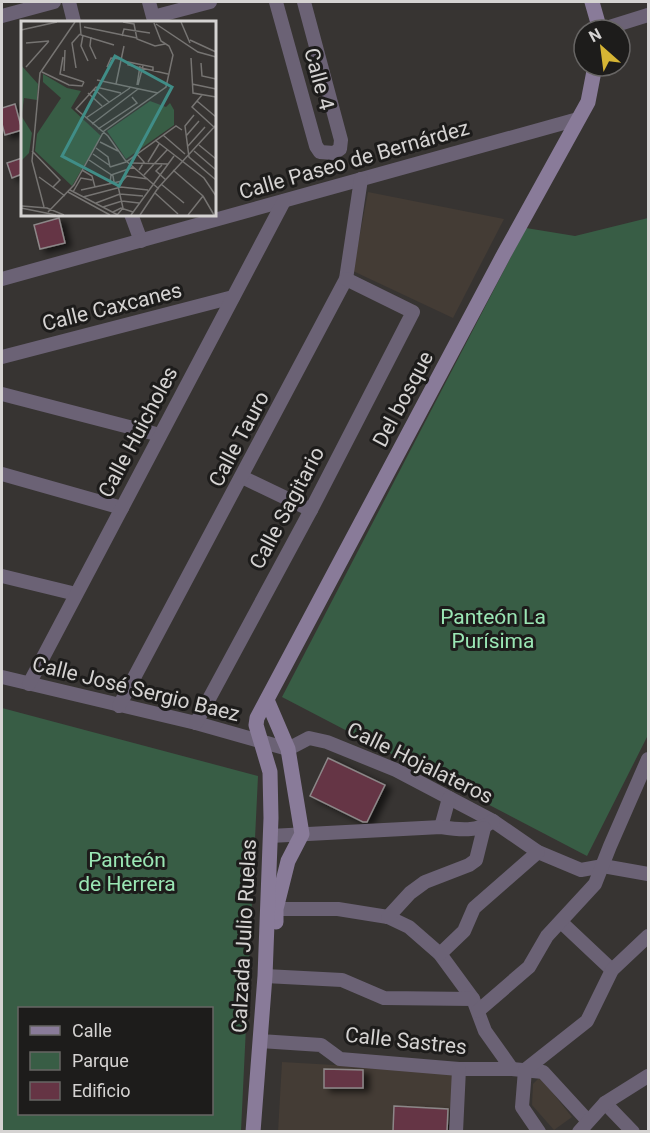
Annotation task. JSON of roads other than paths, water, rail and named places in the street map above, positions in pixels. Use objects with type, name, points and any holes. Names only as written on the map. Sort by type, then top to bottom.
[{"type":"main road","points":[[592,2],[597,18]]},
{"type":"main road","name":"Del bosque","points":[[261,743],[256,725],[257,718],[588,102],[593,78]]},
{"type":"main road","points":[[267,700],[288,749],[302,834]]},
{"type":"main road","name":"Calzada Julio Ruelas","points":[[253,1131],[264,1042],[272,909],[270,772],[261,743]]},
{"type":"main road","name":"Calzada Julio Ruelas","points":[[272,909],[288,861],[302,834]]},
{"type":"main road","name":"Calzada Julio Ruelas","points":[[262,1131],[264,1042]]},
{"type":"street","points":[[2,16],[54,2]]},
{"type":"street","points":[[69,2],[74,21]]},
{"type":"street","points":[[149,2],[153,17],[210,2]]},
{"type":"street","name":"Calle 4","points":[[276,2],[316,146],[320,152],[334,153],[339,149],[342,140],[304,2]]},
{"type":"street","points":[[632,20],[648,15]]},
{"type":"street","name":"Calle Paseo de Bernárdez","points":[[2,279],[578,119]]},
{"type":"street","name":"Calle Tauro","points":[[119,706],[346,279],[361,179]]},
{"type":"street","name":"Calle Huicholes","points":[[28,684],[284,201]]},
{"type":"street","points":[[132,216],[141,241]]},
{"type":"street","name":"Calle Sagitario","points":[[196,723],[413,312],[346,279]]},
{"type":"street","name":"Calle Caxcanes","points":[[2,357],[233,297]]},
{"type":"street","points":[[2,394],[160,435]]},
{"type":"street","points":[[2,474],[122,508]]},
{"type":"street","points":[[242,477],[310,510]]},
{"type":"street","points":[[2,576],[76,594]]},
{"type":"street","name":"Calle José Sergio Baez","points":[[2,677],[196,723],[261,743]]},
{"type":"street","name":"Calle Hojalateros","points":[[288,749],[309,738],[327,742],[396,770],[449,798],[488,824],[538,852],[581,870],[603,866],[647,871]]},
{"type":"street","points":[[261,743],[288,749]]},
{"type":"street","points":[[269,976],[342,980],[384,998],[476,1005],[529,967],[547,936],[595,884],[648,763]]},
{"type":"street","points":[[441,827],[449,798]]},
{"type":"street","points":[[388,917],[410,893],[425,882],[470,865],[476,860],[488,824]]},
{"type":"street","name":"Calle Hojalateros","points":[[270,836],[441,827],[459,830],[488,824]]},
{"type":"street","points":[[440,954],[464,931],[474,908],[538,852]]},
{"type":"street","points":[[272,909],[338,909],[388,917],[409,927],[440,954],[476,1005],[485,1031],[518,1069],[522,1107],[539,1131]]},
{"type":"street","points":[[561,922],[612,970]]},
{"type":"street","points":[[518,1069],[587,1022],[612,970],[648,936]]},
{"type":"street","name":"Calle Sastres","points":[[264,1042],[321,1045],[340,1059],[459,1069],[518,1069],[543,1072],[583,1126]]},
{"type":"street","points":[[456,1131],[459,1069]]},
{"type":"street","points":[[583,1126],[605,1103],[648,1076]]},
{"type":"street","points":[[605,1103],[633,1131]]},
{"type":"park label","name":"Panteón La Purísima","points":[[493,629]]},
{"type":"park label","name":"Panteón de Herrera","points":[[127,872]]}]
